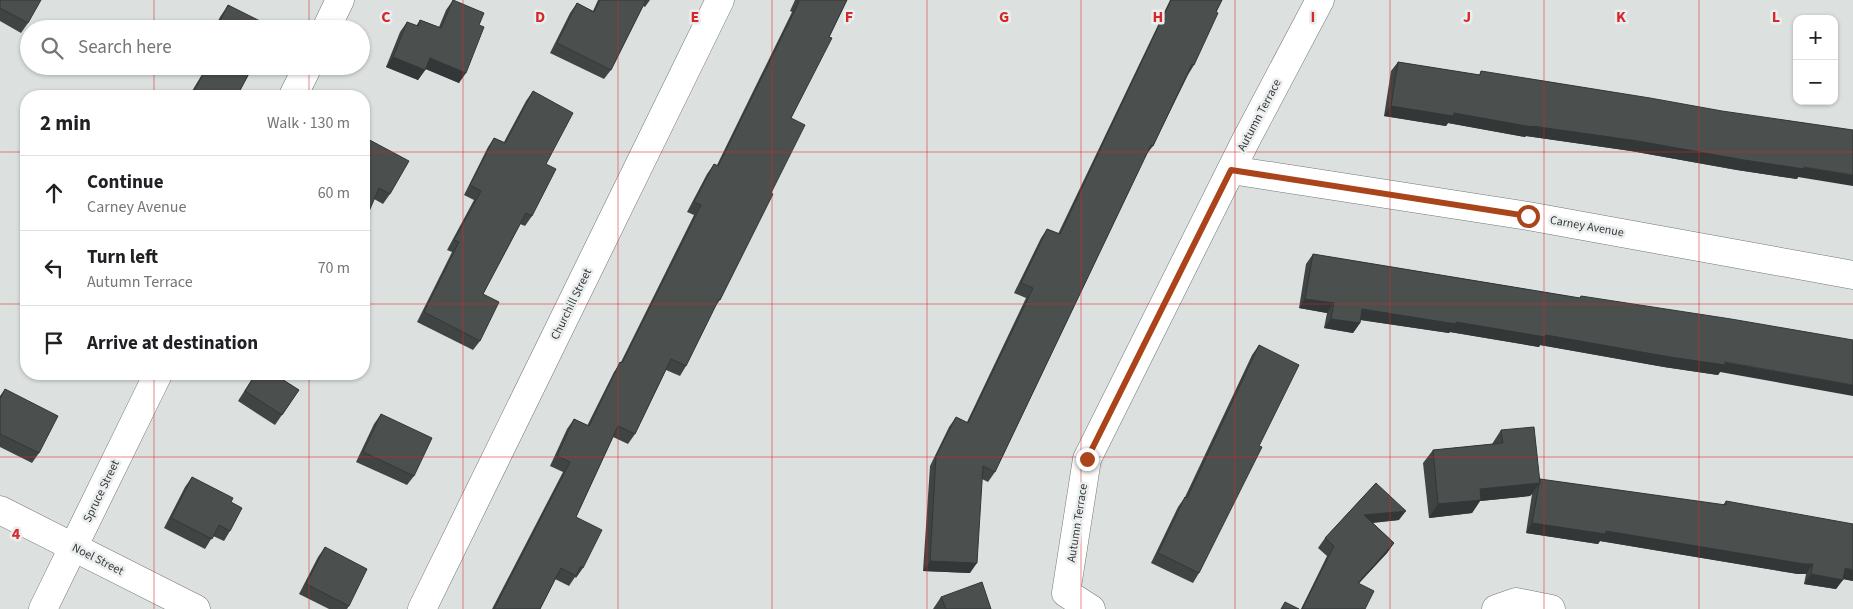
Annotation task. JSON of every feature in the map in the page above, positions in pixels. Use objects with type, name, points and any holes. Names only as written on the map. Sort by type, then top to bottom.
[{"type":"street","points":[[330,20],[340,0]]},
{"type":"street","name":"Churchill Street","points":[[422,609],[720,0]]},
{"type":"street","name":"Autumn Terrace","points":[[1091,609],[1066,593],[1087,459],[1231,170],[1320,0]]},
{"type":"street","points":[[296,90],[304,75]]},
{"type":"street","name":"Carney Avenue","points":[[1231,170],[1528,216],[1853,275]]},
{"type":"street","name":"Spruce Street","points":[[43,609],[155,380]]},
{"type":"street","name":"Noel Street","points":[[0,510],[196,609]]},
{"type":"street","points":[[1496,609],[1516,602],[1551,609]]},
{"type":"building","points":[[0,0],[41,0],[30,20],[22,20],[0,8]]},
{"type":"building","points":[[453,0],[484,13],[479,25],[484,27],[466,73],[430,58],[425,70],[393,57],[407,22],[418,26],[420,20],[441,28]]},
{"type":"building","points":[[600,0],[646,0],[611,70],[557,43],[577,3],[594,12]]},
{"type":"building","points":[[797,0],[847,0],[829,37],[832,38],[791,118],[805,125],[771,193],[773,194],[686,366],[671,359],[635,434],[618,426],[576,517],[602,530],[583,568],[581,566],[576,576],[561,568],[540,609],[494,609],[570,462],[557,456],[574,419],[589,426],[701,205],[694,202],[714,164],[718,166],[799,2]]},
{"type":"building","points":[[1171,0],[1222,0],[1194,65],[1192,64],[1153,146],[1151,145],[995,472],[983,466],[977,563],[930,561],[936,456],[956,417],[968,423],[1033,288],[1021,283],[1047,229],[1060,234]]},
{"type":"building","points":[[228,5],[258,20],[220,20]]},
{"type":"building","points":[[1398,62],[1480,75],[1481,71],[1722,111],[1853,130],[1853,175],[1744,160],[1638,141],[1532,127],[1454,113],[1453,116],[1391,106]]},
{"type":"building","points":[[203,75],[248,75],[240,90],[194,90]]},
{"type":"building","points":[[533,91],[573,113],[546,164],[556,169],[532,216],[526,213],[483,294],[499,302],[480,341],[424,312],[459,242],[454,240],[481,191],[470,185],[494,138],[505,143]]},
{"type":"building","points":[[370,140],[409,161],[390,194],[379,188],[370,209]]},
{"type":"building","points":[[1313,254],[1580,298],[1581,296],[1731,319],[1853,340],[1853,385],[1725,362],[1725,365],[1546,335],[1545,337],[1362,309],[1360,323],[1331,319],[1334,303],[1305,299]]},
{"type":"building","points":[[1259,345],[1299,365],[1259,446],[1262,447],[1199,573],[1158,553],[1185,497],[1187,498]]},
{"type":"building","points":[[252,380],[283,380],[299,390],[282,415],[245,391]]},
{"type":"building","points":[[5,389],[58,416],[39,453],[0,434],[0,399]]},
{"type":"building","points":[[381,414],[432,438],[414,476],[363,452]]},
{"type":"building","points":[[1534,427],[1540,483],[1480,489],[1481,500],[1438,504],[1433,450],[1503,443],[1501,430]]},
{"type":"building","points":[[192,477],[233,498],[231,502],[242,508],[230,531],[219,525],[212,539],[171,518]]},
{"type":"building","points":[[1540,479],[1726,505],[1726,501],[1853,524],[1853,570],[1845,568],[1843,580],[1811,574],[1813,564],[1606,531],[1605,534],[1532,523]]},
{"type":"building","points":[[1376,483],[1406,511],[1364,515],[1394,543],[1358,583],[1374,591],[1365,609],[1302,609],[1334,546],[1325,538]]},
{"type":"building","points":[[325,547],[367,569],[349,606],[306,584]]},
{"type":"building","points":[[982,582],[991,609],[946,609],[941,597]]},
{"type":"building","points":[[1285,602],[1299,609],[1281,609]]},
{"type":"route","points":[[1087,459],[1231,170],[1528,216]]}]
